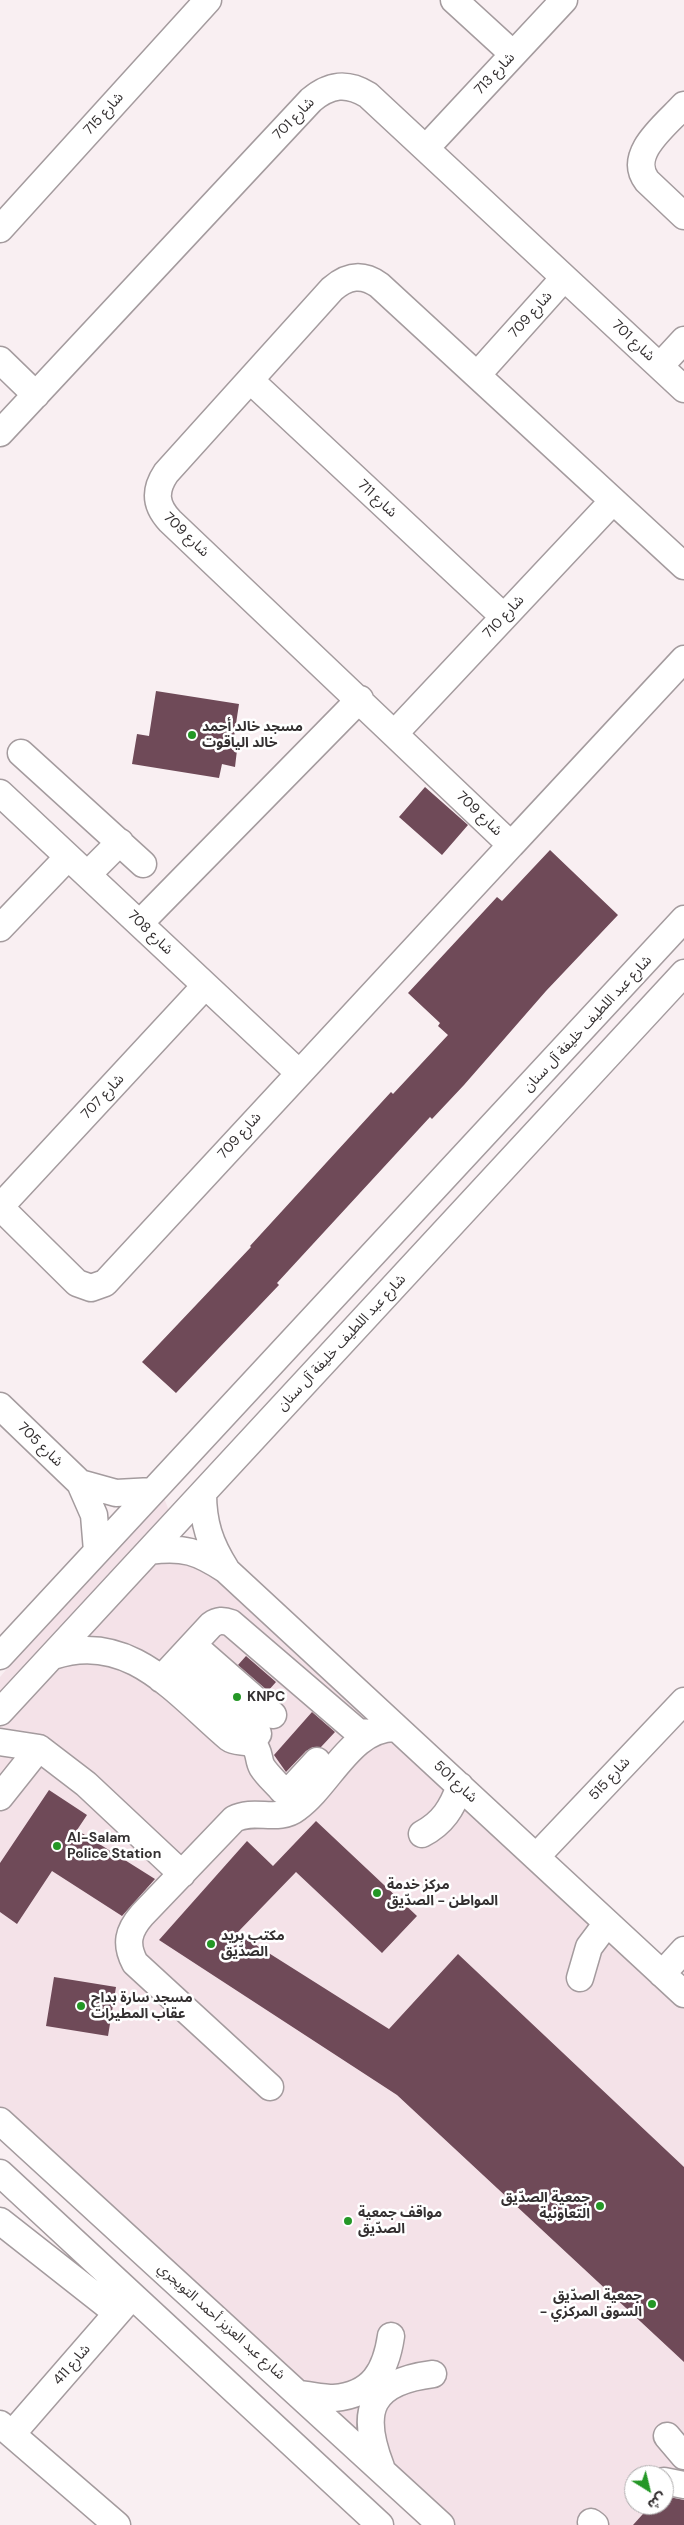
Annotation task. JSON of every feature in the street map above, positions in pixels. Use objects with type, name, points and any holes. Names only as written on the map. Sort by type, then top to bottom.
[{"type":"street","name":"شارع 715","points":[[0,229],[208,0]]},
{"type":"street","points":[[454,0],[513,54]]},
{"type":"street","name":"شارع 713","points":[[426,148],[564,0]]},
{"type":"street","name":"شارع 701","points":[[0,433],[321,92],[332,86],[345,86],[357,89],[368,95],[684,389]]},
{"type":"street","points":[[684,105],[644,150],[640,162],[643,176],[647,181],[684,216]]},
{"type":"street","name":"شارع 709","points":[[511,845],[161,511],[157,498],[158,484],[332,289],[354,276],[371,279],[379,285],[478,374],[684,566]]},
{"type":"street","name":"شارع 709","points":[[478,374],[564,278]]},
{"type":"street","points":[[660,366],[684,340]]},
{"type":"street","points":[[0,360],[36,394]]},
{"type":"street","name":"شارع 711","points":[[250,380],[504,617]]},
{"type":"street","name":"شارع 710","points":[[395,733],[613,501]]},
{"type":"street","name":"شارع 709","points":[[0,1207],[77,1283],[83,1286],[98,1286],[110,1278],[684,659]]},
{"type":"street","points":[[140,923],[360,699]]},
{"type":"street","points":[[21,753],[143,864]]},
{"type":"street","name":"شارع 708","points":[[0,793],[299,1072]]},
{"type":"street","points":[[88,874],[120,842]]},
{"type":"street","points":[[0,928],[68,857]]},
{"type":"street","name":"شارع عبد اللطيف خليفة آل سنان","points":[[0,1656],[684,919]]},
{"type":"street","name":"شارع عبد اللطيف خليفة آل سنان","points":[[0,1712],[684,972]]},
{"type":"street","name":"شارع 707","points":[[0,1207],[206,986]]},
{"type":"street","points":[[422,1202],[457,1219],[458,1199],[456,1193],[458,1182],[525,1109],[550,1065]]},
{"type":"street","name":"شارع 705","points":[[0,1406],[80,1483],[94,1515],[97,1551]]},
{"type":"street","name":"شارع 705","points":[[80,1483],[116,1493],[153,1490]]},
{"type":"street","name":"شارع 501","points":[[203,1493],[206,1532],[226,1570]]},
{"type":"street","name":"شارع 501","points":[[150,1551],[167,1548],[184,1549],[202,1554],[226,1570],[375,1731],[460,1786],[684,1994]]},
{"type":"street","points":[[177,1662],[216,1622],[221,1620],[231,1624],[375,1731]]},
{"type":"street","points":[[53,1656],[80,1649],[109,1651],[135,1661],[177,1662],[266,1724]]},
{"type":"street","points":[[177,1662],[232,1740],[250,1743],[256,1747],[262,1766],[282,1790],[293,1786],[344,1732],[375,1731]]},
{"type":"street","name":"شارع 515","points":[[536,1857],[684,1701]]},
{"type":"street","points":[[270,2087],[143,1971],[130,1954],[128,1943],[134,1924],[234,1819],[247,1814],[280,1816],[298,1808],[358,1742],[375,1731]]},
{"type":"street","points":[[0,1742],[39,1748],[86,1784],[182,1874]]},
{"type":"street","points":[[0,1797],[39,1748]]},
{"type":"street","points":[[422,1834],[433,1828],[450,1811],[460,1786]]},
{"type":"street","points":[[580,1978],[589,1947],[608,1923]]},
{"type":"street","points":[[662,1974],[684,1950]]},
{"type":"street","name":"شارع عبد العزيز أحمد التويجري","points":[[0,2121],[442,2525]]},
{"type":"street","points":[[0,2173],[124,2304],[380,2525]]},
{"type":"street","points":[[0,2221],[124,2304]]},
{"type":"street","name":"شارع 411","points":[[108,2522],[6,2429],[124,2304]]},
{"type":"street","points":[[299,2394],[334,2398],[352,2394],[364,2388],[380,2373],[387,2360],[391,2336]]},
{"type":"street","points":[[383,2470],[373,2446],[369,2429],[376,2400],[385,2389],[395,2382],[409,2377],[432,2374]]},
{"type":"street","points":[[667,2436],[684,2456]]},
{"type":"shaded area","name":"جمعية الصدّيق التعاونية","points":[[164,1498],[184,1549],[684,1995],[684,2525],[441,2525],[0,2119],[0,1677],[49,1619]]},
{"type":"building","name":"مسجد خالد أحمد خالد الياقوت","points":[[156,691],[239,704],[232,750],[237,750],[235,767],[222,764],[219,778],[132,764],[137,734],[149,736]]},
{"type":"building","points":[[425,787],[468,825],[442,855],[399,817]]},
{"type":"building","points":[[550,850],[618,915],[546,991],[464,1085],[432,1119],[430,1117],[277,1283],[279,1285],[176,1393],[142,1362],[251,1247],[391,1092],[393,1094],[448,1035],[438,1026],[440,1023],[408,993],[497,897],[502,901]]},
{"type":"building","points":[[246,1656],[276,1682],[268,1691],[238,1665]]},
{"type":"building","points":[[312,1712],[335,1732],[321,1747],[313,1747],[306,1751],[286,1772],[274,1755]]},
{"type":"building","name":"Al-Salam Police Station","points":[[49,1790],[87,1815],[77,1830],[155,1879],[122,1916],[52,1871],[17,1924],[0,1912],[0,1863]]},
{"type":"building","points":[[316,1821],[417,1916],[382,1953],[296,1872],[237,1933],[389,2029],[458,1954],[684,2167],[684,2362],[397,2095],[159,1940],[247,1841],[273,1866]]},
{"type":"building","name":"مسجد سارة بداح عقاب المطيرات","points":[[54,1977],[116,1987],[108,2036],[46,2026]]},
{"type":"building","points":[[674,2498],[684,2500],[684,2525],[633,2525],[642,2515],[674,2515]]},
{"type":"place","name":"مسجد خالد أحمد خالد الياقوت","points":[[192,735]]},
{"type":"place","name":"KNPC","points":[[237,1697]]},
{"type":"place","name":"Al-Salam Police Station","points":[[57,1846]]},
{"type":"place","name":"مركز خدمة المواطن - الصدّيق","points":[[377,1893]]},
{"type":"place","name":"مكتب بريد الصدّيق","points":[[211,1944]]},
{"type":"place","name":"مسجد سارة بداح عقاب المطيرات","points":[[81,2006]]},
{"type":"place","name":"جمعية الصدّيق التعاونية","points":[[600,2206]]},
{"type":"place","name":"مواقف جمعية الصدّيق","points":[[348,2221]]},
{"type":"place","name":"جمعية الصدّيق - السوق المركزي","points":[[652,2304]]}]
